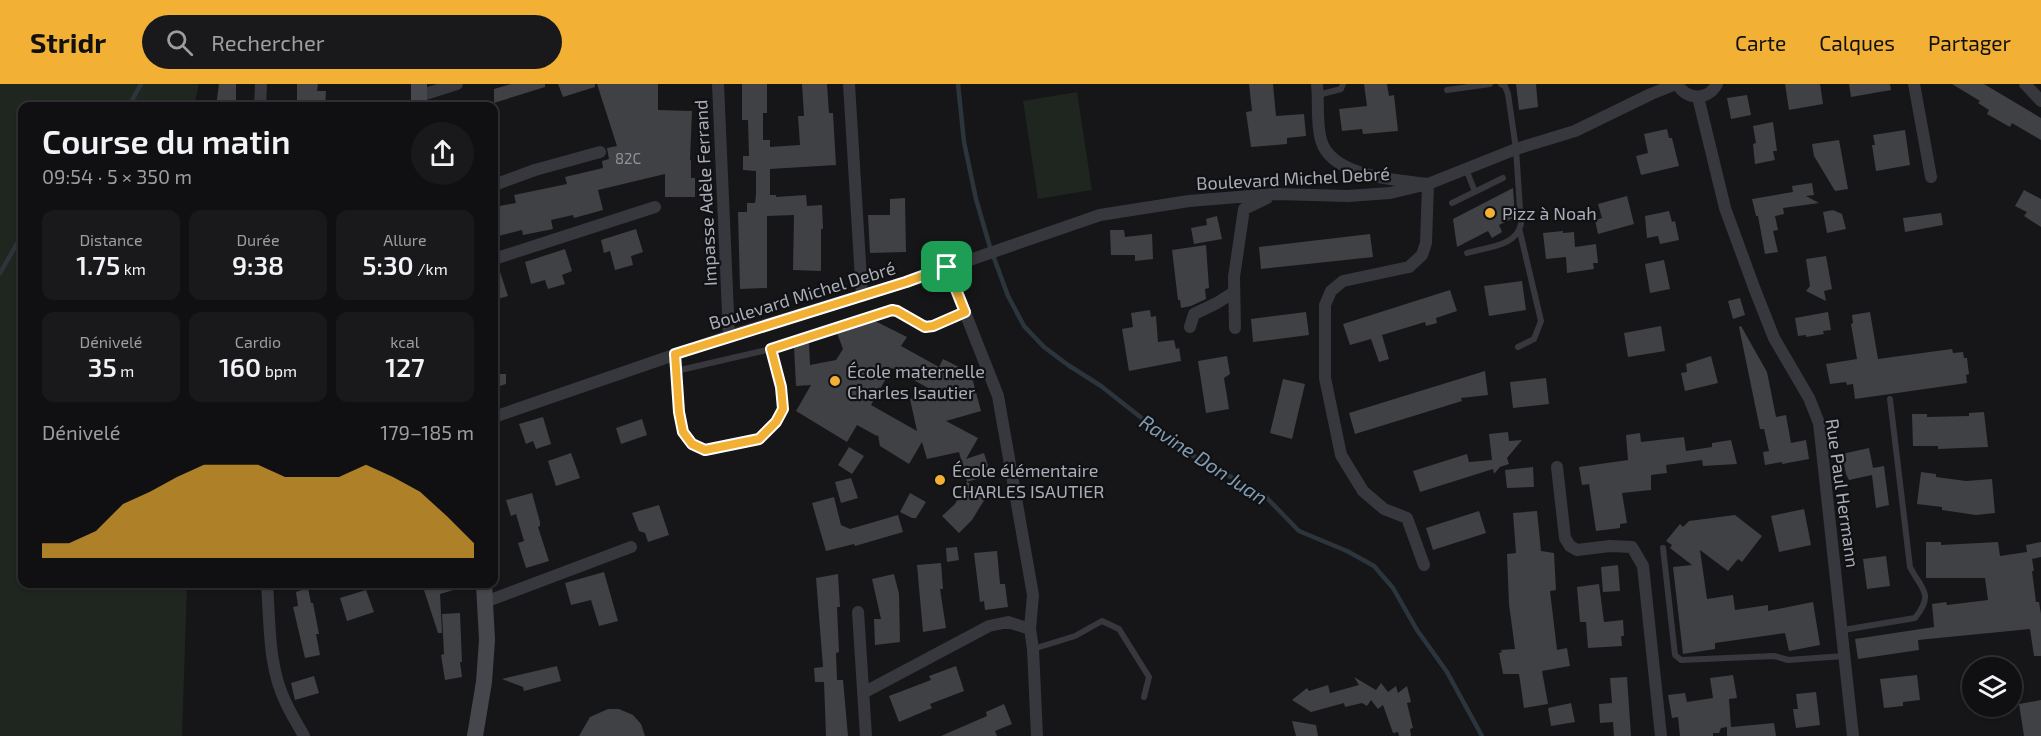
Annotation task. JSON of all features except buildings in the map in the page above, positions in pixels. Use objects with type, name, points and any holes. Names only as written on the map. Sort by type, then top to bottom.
[{"type":"main road","points":[[475,736],[484,682],[486,640],[484,588]]},
{"type":"street","points":[[260,102],[261,84]]},
{"type":"street","points":[[419,96],[457,84]]},
{"type":"street","name":"Impasse Adèle Ferrand","points":[[718,84],[729,336]]},
{"type":"street","points":[[849,84],[862,296]]},
{"type":"street","points":[[1677,84],[1686,93],[1698,97],[1708,94],[1717,84]]},
{"type":"street","name":"Boulevard Michel Debré","points":[[498,416],[729,336],[984,256],[1100,214],[1189,201],[1276,194],[1348,196],[1390,193],[1428,184],[1516,149],[1575,131],[1677,84]]},
{"type":"street","points":[[1914,84],[1931,177]]},
{"type":"street","points":[[2025,84],[2041,101]]},
{"type":"street","points":[[1317,90],[1321,139],[1327,154],[1358,172],[1428,184],[1426,243],[1422,255],[1409,267],[1343,281],[1330,291],[1325,305],[1325,378],[1341,455],[1363,491],[1384,509],[1407,518],[1424,565]]},
{"type":"street","name":"Rue Paul Hermann","points":[[1698,97],[1725,208],[1755,290],[1774,338],[1809,398],[1819,423],[1853,736]]},
{"type":"street","points":[[498,184],[535,170],[600,152]]},
{"type":"street","points":[[1235,328],[1234,277],[1244,209],[1276,194]]},
{"type":"street","points":[[498,257],[654,207]]},
{"type":"street","points":[[947,267],[998,396],[1033,595],[1030,629],[1033,649],[1036,736]]},
{"type":"street","points":[[1190,327],[1194,314],[1234,292]]},
{"type":"street","points":[[1557,467],[1565,538],[1570,546],[1577,550],[1610,546],[1632,547],[1643,566],[1661,736]]},
{"type":"street","points":[[485,602],[631,547]]},
{"type":"street","points":[[267,588],[276,672],[285,702],[304,736]]},
{"type":"street","points":[[858,612],[866,736]]},
{"type":"street","points":[[863,693],[988,626],[1008,622],[1030,629]]},
{"type":"lane","points":[[1317,90],[1341,89],[1343,84]]},
{"type":"lane","points":[[1447,90],[1490,84]]},
{"type":"lane","points":[[1501,84],[1505,86],[1508,94],[1516,149],[1520,232],[1541,321],[1534,339],[1518,347]]},
{"type":"lane","points":[[1466,169],[1475,192]]},
{"type":"lane","points":[[1452,203],[1503,178]]},
{"type":"lane","points":[[1467,253],[1513,240],[1520,232]]},
{"type":"lane","points":[[676,371],[771,349],[892,310],[925,327],[933,326],[965,312]]},
{"type":"lane","points":[[675,354],[679,412],[683,432],[692,444],[705,450],[759,439],[776,422],[783,409],[781,387],[771,349]]},
{"type":"lane","points":[[1843,630],[1915,618],[1922,609],[1925,598],[1923,585],[1910,567],[1890,399]]},
{"type":"lane","points":[[1663,548],[1676,655],[1681,660],[1774,656],[1788,660],[1845,656]]},
{"type":"lane","points":[[1033,649],[1075,636],[1102,621],[1119,629],[1149,678],[1144,697]]},
{"type":"shaded area","points":[[0,84],[199,84],[195,102],[18,102],[18,588],[187,588],[182,736],[0,736]]},
{"type":"shaded area","points":[[1077,92],[1092,190],[1038,199],[1023,101]]},
{"type":"waterway","points":[[131,102],[141,84]]},
{"type":"waterway","name":"Ravine Don Juan","points":[[958,84],[964,142],[976,199],[1008,296],[1024,326],[1044,347],[1101,386],[1181,449],[1265,496],[1299,531],[1347,551],[1374,566],[1393,588],[1417,630],[1447,672],[1482,736]]},
{"type":"waterway","points":[[0,273],[18,242]]},
{"type":"place","name":"Pizz à Noah","points":[[1490,213]]},
{"type":"place","name":"École maternelle Charles Isautier","points":[[835,381]]},
{"type":"place","name":"École élémentaire CHARLES ISAUTIER","points":[[940,480]]},
{"type":"route","points":[[947,267],[965,312],[933,326],[925,327],[892,310],[771,349],[781,387],[783,409],[776,422],[759,439],[705,450],[692,444],[683,432],[679,412],[675,354],[947,267]]}]
